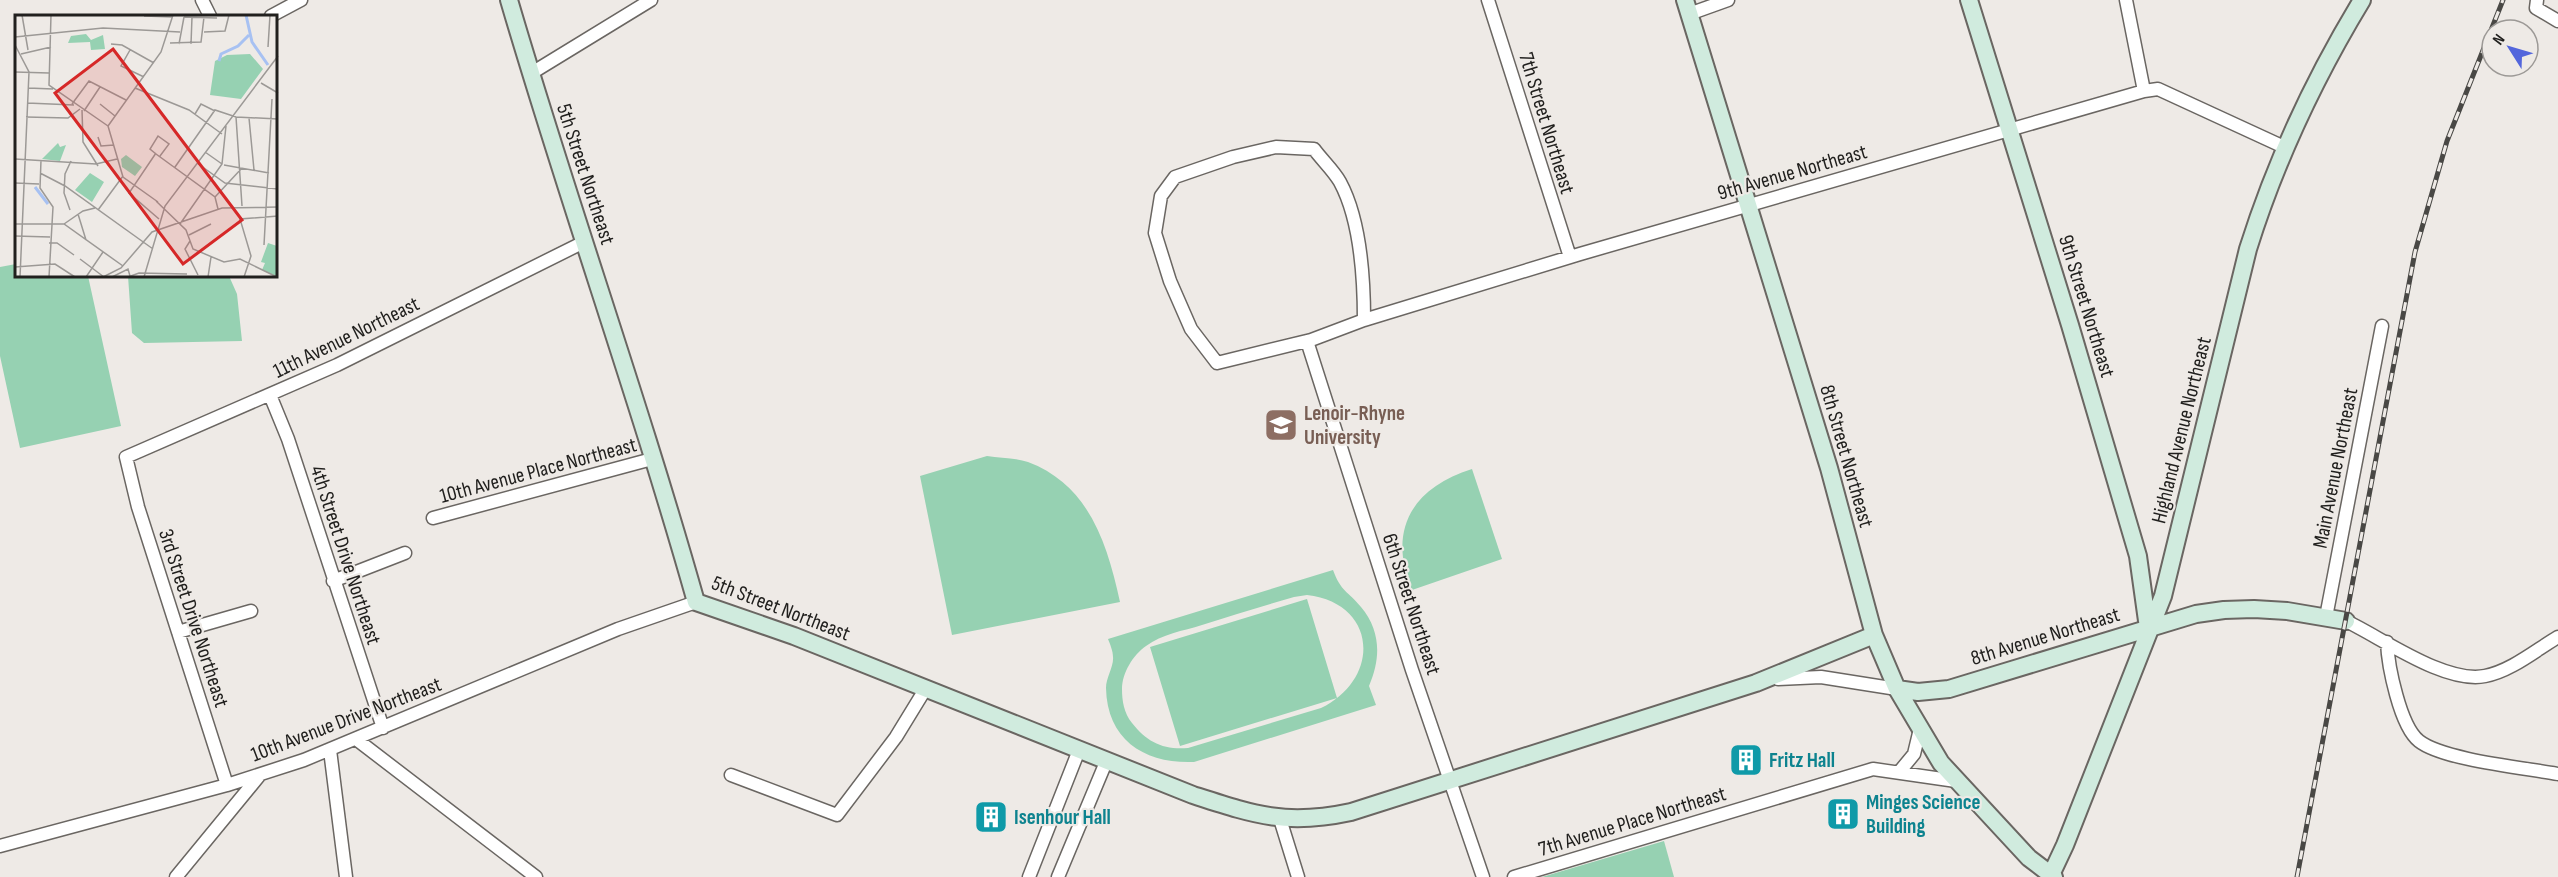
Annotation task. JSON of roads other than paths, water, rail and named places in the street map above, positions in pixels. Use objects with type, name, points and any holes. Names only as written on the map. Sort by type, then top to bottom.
[{"type":"main road","name":"5th Street Northeast","points":[[509,0],[530,74],[696,602],[794,636],[1193,795],[1280,819],[1308,820],[1351,812],[1756,683],[1874,635]]},
{"type":"main road","name":"9th Street Northeast","points":[[1969,0],[2138,556],[2148,628]]},
{"type":"main road","name":"Highland Avenue Northeast","points":[[2051,876],[2086,792],[2148,628],[2163,596],[2248,249],[2284,147],[2327,58],[2362,0]]},
{"type":"main road","name":"8th Street Northeast","points":[[1687,7],[1829,468],[1874,635],[1897,688],[1941,763],[2029,858],[2051,876]]},
{"type":"main road","name":"8th Avenue Northeast","points":[[1897,688],[1918,692],[1949,688],[2175,619],[2224,610],[2287,611],[2346,621]]},
{"type":"street","points":[[202,0],[210,15]]},
{"type":"street","points":[[273,15],[301,0]]},
{"type":"street","points":[[530,74],[651,0]]},
{"type":"street","name":"7th Street Northeast","points":[[1488,0],[1570,257]]},
{"type":"street","points":[[1687,7],[1728,0]]},
{"type":"street","points":[[2126,0],[2144,91]]},
{"type":"street","points":[[2536,4],[2558,21]]},
{"type":"street","name":"9th Avenue Northeast","points":[[1364,320],[1364,287],[1353,219],[1340,182],[1314,149],[1276,147],[1233,157],[1175,177],[1161,196],[1155,233],[1170,281],[1191,329],[1217,363],[1307,341],[1364,320],[1747,204],[2144,91],[2158,89],[2284,147]]},
{"type":"street","name":"11th Avenue Northeast","points":[[127,463],[126,457],[270,395],[584,242]]},
{"type":"street","name":"Main Avenue Northeast","points":[[2326,617],[2382,326]]},
{"type":"street","name":"6th Street Northeast","points":[[1307,341],[1483,877]]},
{"type":"street","name":"4th Street Drive Northeast","points":[[270,395],[288,439],[383,728]]},
{"type":"street","name":"10th Avenue Place Northeast","points":[[433,518],[652,459]]},
{"type":"street","name":"3rd Street Drive Northeast","points":[[127,463],[138,507],[227,785]]},
{"type":"street","points":[[333,581],[405,553]]},
{"type":"street","name":"10th Avenue Drive Northeast","points":[[0,846],[259,776],[330,750],[618,629],[690,602],[696,602]]},
{"type":"street","points":[[178,632],[251,611]]},
{"type":"street","points":[[2346,621],[2451,674],[2471,677],[2486,676],[2500,670],[2558,637]]},
{"type":"street","points":[[2387,642],[2390,671],[2409,729],[2422,743],[2444,752],[2558,774]]},
{"type":"street","name":"8th Avenue Northeast","points":[[1756,683],[1794,676],[1821,677],[1897,688]]},
{"type":"street","points":[[731,775],[837,814],[902,728],[926,688]]},
{"type":"street","points":[[1900,771],[1914,754],[1920,729]]},
{"type":"street","points":[[356,739],[536,877]]},
{"type":"street","points":[[330,750],[346,877]]},
{"type":"street","points":[[1029,877],[1079,750]]},
{"type":"street","points":[[1058,877],[1106,762]]},
{"type":"street","name":"7th Avenue Place Northeast","points":[[1514,877],[1684,827],[1852,773],[1873,769],[1900,771],[1956,781]]},
{"type":"street","points":[[176,877],[259,776]]},
{"type":"street","points":[[1280,819],[1298,877]]},
{"type":"railway","points":[[2297,877],[2415,252],[2447,141],[2503,0]]},
{"type":"place","name":"Lenoir-Rhyne University","points":[[1281,425]]},
{"type":"place","name":"Fritz Hall","points":[[1746,760]]},
{"type":"place","name":"Minges Science Building","points":[[1843,814]]},
{"type":"place","name":"Isenhour Hall","points":[[991,817]]}]
